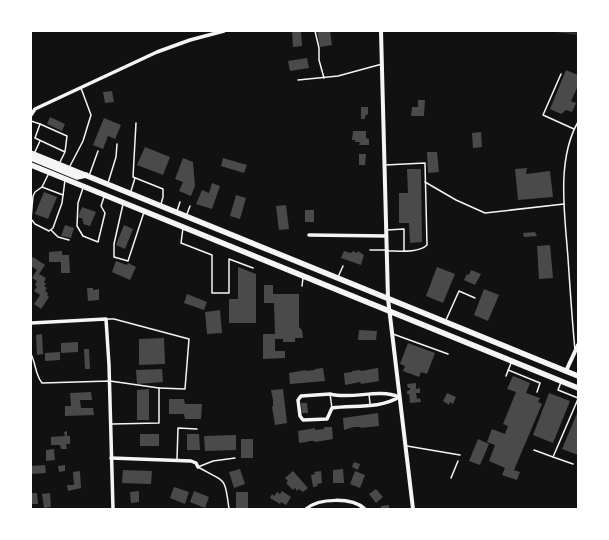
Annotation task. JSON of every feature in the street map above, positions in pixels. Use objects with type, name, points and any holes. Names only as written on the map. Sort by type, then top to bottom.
[{"type":"main road","points":[[32,155],[77,177],[87,176]]},
{"type":"main road","points":[[32,155],[69,168],[578,376]]},
{"type":"main road","points":[[31,165],[578,388]]},
{"type":"street","points":[[31,114],[35,109],[157,52],[190,40],[224,31]]},
{"type":"street","points":[[381,31],[388,299],[413,509]]},
{"type":"street","points":[[309,235],[386,236]]},
{"type":"street","points":[[31,322],[106,319],[110,380],[113,509]]},
{"type":"street","points":[[566,371],[578,345]]},
{"type":"street","points":[[330,394],[339,397],[369,394],[391,394],[399,397],[392,402],[332,408],[327,419],[303,420],[300,416],[298,400],[302,396],[330,394]]},
{"type":"street","points":[[111,458],[191,461],[196,463],[198,467]]},
{"type":"street","points":[[306,509],[319,502],[347,500],[358,504],[365,509]]},
{"type":"lane","points":[[315,31],[319,48],[319,60],[324,78]]},
{"type":"lane","points":[[298,80],[338,76],[382,64]]},
{"type":"lane","points":[[561,74],[543,115],[574,129]]},
{"type":"lane","points":[[69,168],[83,140],[92,114],[81,88]]},
{"type":"lane","points":[[31,121],[67,136],[65,152],[59,164]]},
{"type":"lane","points":[[575,351],[564,204],[564,177],[567,154],[574,129],[578,122]]},
{"type":"lane","points":[[130,193],[135,178],[133,177],[136,123]]},
{"type":"lane","points":[[40,124],[35,138],[65,152]]},
{"type":"lane","points":[[32,155],[40,141]]},
{"type":"lane","points":[[108,184],[116,157],[117,144]]},
{"type":"lane","points":[[87,176],[98,151]]},
{"type":"lane","points":[[370,250],[404,251],[425,247],[427,245],[425,162],[384,165]]},
{"type":"lane","points":[[49,172],[42,187],[35,192],[33,196],[31,218],[35,224],[49,231],[51,230],[58,237],[69,240]]},
{"type":"lane","points":[[135,178],[163,189],[163,197],[160,206]]},
{"type":"lane","points":[[51,230],[53,228],[63,195],[65,179]]},
{"type":"lane","points":[[425,182],[456,200],[485,213],[564,204]]},
{"type":"lane","points":[[84,186],[78,203],[77,226],[84,236],[98,242],[104,213],[101,206],[104,195]]},
{"type":"lane","points":[[42,187],[63,195]]},
{"type":"lane","points":[[176,212],[180,202]]},
{"type":"lane","points":[[124,203],[114,244],[114,257],[128,261],[144,211]]},
{"type":"lane","points":[[186,216],[190,206]]},
{"type":"lane","points":[[183,227],[182,243],[212,255],[212,293],[229,293],[229,259],[253,268]]},
{"type":"lane","points":[[386,230],[404,229],[404,251]]},
{"type":"lane","points":[[337,278],[343,266]]},
{"type":"lane","points":[[302,286],[303,276]]},
{"type":"lane","points":[[445,322],[459,291],[475,298]]},
{"type":"lane","points":[[31,354],[34,359],[37,377],[42,383],[110,380],[159,388],[186,389],[189,339],[106,319]]},
{"type":"lane","points":[[392,333],[448,354]]},
{"type":"lane","points":[[506,376],[512,361]]},
{"type":"lane","points":[[508,370],[540,383],[537,392]]},
{"type":"lane","points":[[553,457],[578,398],[558,390],[562,382]]},
{"type":"lane","points":[[111,424],[159,423],[159,388]]},
{"type":"lane","points":[[330,394],[332,408]]},
{"type":"lane","points":[[369,394],[370,405]]},
{"type":"lane","points":[[178,461],[178,428],[197,429]]},
{"type":"lane","points":[[405,445],[460,455]]},
{"type":"lane","points":[[534,450],[573,464]]},
{"type":"lane","points":[[198,467],[214,461],[235,458]]},
{"type":"lane","points":[[451,478],[458,461]]},
{"type":"lane","points":[[198,467],[223,480],[227,490],[229,509]]},
{"type":"building","points":[[292,31],[301,31],[302,46],[293,47]]},
{"type":"building","points":[[317,31],[330,31],[332,45],[320,47]]},
{"type":"building","points":[[307,58],[309,68],[290,71],[288,61]]},
{"type":"building","points":[[566,70],[578,75],[578,86],[571,101],[576,103],[572,112],[566,110],[561,114],[550,109]]},
{"type":"building","points":[[112,91],[114,102],[105,103],[103,92]]},
{"type":"building","points":[[418,100],[425,100],[424,116],[411,116],[412,107],[418,107]]},
{"type":"building","points":[[361,107],[368,107],[368,114],[365,116],[365,119],[361,119]]},
{"type":"building","points":[[50,117],[65,124],[62,131],[47,124]]},
{"type":"building","points":[[104,118],[121,125],[115,139],[108,136],[103,149],[93,145]]},
{"type":"building","points":[[353,131],[366,131],[366,138],[369,139],[369,145],[359,145],[360,142],[355,142],[355,140],[352,140]]},
{"type":"building","points":[[481,132],[482,147],[473,148],[472,133]]},
{"type":"building","points":[[145,147],[170,157],[163,175],[137,165]]},
{"type":"building","points":[[427,152],[437,152],[439,172],[428,173]]},
{"type":"building","points":[[359,154],[366,154],[365,165],[359,165]]},
{"type":"building","points":[[183,158],[193,162],[195,186],[191,196],[179,191],[183,182],[175,179]]},
{"type":"building","points":[[223,158],[247,165],[244,173],[221,166]]},
{"type":"building","points":[[527,168],[526,174],[550,171],[553,197],[518,200],[515,169]]},
{"type":"building","points":[[407,169],[421,169],[422,242],[410,243],[409,223],[399,223],[399,193],[408,193]]},
{"type":"building","points":[[212,183],[220,186],[212,209],[196,204],[202,190],[209,193]]},
{"type":"building","points":[[44,192],[57,197],[48,219],[35,214]]},
{"type":"building","points":[[236,195],[246,198],[240,219],[230,216]]},
{"type":"building","points":[[286,205],[289,229],[279,230],[276,206]]},
{"type":"building","points":[[82,207],[96,212],[90,226],[83,224],[83,219],[78,217]]},
{"type":"building","points":[[305,210],[314,210],[314,222],[305,222]]},
{"type":"building","points":[[65,225],[74,228],[71,238],[61,236]]},
{"type":"building","points":[[124,225],[133,229],[125,249],[116,245]]},
{"type":"building","points":[[535,232],[537,236],[524,237],[523,233]]},
{"type":"building","points":[[550,245],[553,278],[539,279],[537,246]]},
{"type":"building","points":[[62,251],[62,255],[69,255],[70,273],[61,273],[61,262],[49,262],[49,252]]},
{"type":"building","points":[[344,251],[351,253],[353,251],[357,253],[358,251],[364,255],[361,265],[341,258]]},
{"type":"building","points":[[33,257],[45,265],[39,274],[46,278],[44,282],[46,284],[44,286],[47,288],[45,291],[48,293],[47,295],[49,297],[41,309],[34,304],[40,295],[34,291],[37,287],[35,285],[37,281],[32,278],[37,270],[31,266],[31,260]]},
{"type":"building","points":[[116,261],[127,265],[128,263],[136,267],[130,280],[112,272]]},
{"type":"building","points":[[238,267],[256,274],[256,323],[229,323],[229,299],[238,299]]},
{"type":"building","points":[[437,267],[455,274],[443,303],[426,296]]},
{"type":"building","points":[[471,270],[481,274],[475,285],[464,280],[467,274],[469,275]]},
{"type":"building","points":[[264,285],[273,285],[273,294],[299,294],[299,327],[302,330],[303,338],[295,338],[295,342],[283,342],[283,339],[275,339],[275,351],[285,351],[285,358],[263,359],[263,334],[275,334],[274,303],[264,303]]},
{"type":"building","points":[[87,288],[93,288],[93,290],[99,289],[99,300],[88,301]]},
{"type":"building","points":[[484,289],[499,295],[488,321],[474,315]]},
{"type":"building","points":[[187,294],[207,302],[204,310],[184,303]]},
{"type":"building","points":[[220,310],[222,333],[207,334],[205,312]]},
{"type":"building","points":[[359,330],[377,331],[376,340],[358,340]]},
{"type":"building","points":[[42,334],[43,354],[37,355],[36,335]]},
{"type":"building","points":[[164,338],[165,364],[139,365],[139,339]]},
{"type":"building","points":[[78,342],[78,352],[61,353],[61,343]]},
{"type":"building","points":[[408,343],[435,353],[427,374],[421,372],[419,377],[403,371],[405,366],[400,364]]},
{"type":"building","points":[[84,349],[89,349],[90,369],[85,369]]},
{"type":"building","points":[[60,352],[60,360],[45,361],[45,353]]},
{"type":"building","points":[[323,368],[325,381],[290,384],[289,373]]},
{"type":"building","points":[[378,368],[379,381],[361,384],[360,382],[345,385],[344,373]]},
{"type":"building","points":[[162,369],[163,382],[137,384],[136,370]]},
{"type":"building","points":[[513,376],[530,383],[526,393],[540,398],[538,402],[542,404],[514,470],[520,472],[517,480],[502,475],[505,468],[489,461],[495,445],[487,442],[492,429],[505,434],[508,426],[503,424],[516,392],[507,389]]},
{"type":"building","points":[[416,383],[416,389],[420,388],[420,393],[416,393],[417,399],[420,398],[421,402],[410,403],[409,394],[407,394],[407,391],[410,390],[410,388],[408,388],[407,384]]},
{"type":"building","points":[[149,389],[149,420],[137,420],[137,390]]},
{"type":"building","points":[[283,389],[287,423],[275,425],[271,390]]},
{"type":"building","points":[[91,392],[92,400],[80,400],[81,408],[93,408],[94,415],[65,416],[65,406],[71,406],[70,393]]},
{"type":"building","points":[[447,393],[456,397],[453,404],[450,402],[449,405],[443,401]]},
{"type":"building","points":[[549,393],[570,401],[553,443],[533,435]]},
{"type":"building","points":[[169,399],[184,399],[185,404],[202,404],[201,419],[185,419],[184,414],[169,414]]},
{"type":"building","points":[[301,403],[307,403],[308,413],[302,413]]},
{"type":"building","points":[[578,411],[578,455],[562,449]]},
{"type":"building","points":[[378,413],[379,426],[361,428],[354,427],[344,430],[343,418]]},
{"type":"building","points":[[324,427],[332,427],[333,439],[299,443],[298,431],[315,428],[315,430],[324,429]]},
{"type":"building","points":[[67,431],[67,436],[70,436],[70,444],[66,444],[67,449],[61,449],[60,445],[51,445],[51,437],[65,436],[64,432]]},
{"type":"building","points":[[140,434],[159,434],[159,446],[140,446]]},
{"type":"building","points":[[187,434],[199,434],[200,450],[187,450]]},
{"type":"building","points":[[236,435],[236,450],[205,451],[204,436]]},
{"type":"building","points":[[241,439],[253,439],[253,458],[241,458]]},
{"type":"building","points":[[478,439],[489,444],[480,465],[469,461]]},
{"type":"building","points":[[54,449],[55,460],[46,461],[46,450]]},
{"type":"building","points":[[354,462],[360,464],[358,470],[352,467]]},
{"type":"building","points":[[45,465],[46,473],[31,474],[31,466]]},
{"type":"building","points":[[65,465],[65,471],[59,472],[58,466]]},
{"type":"building","points":[[240,469],[245,484],[234,488],[229,472]]},
{"type":"building","points":[[343,469],[344,483],[333,483],[333,470]]},
{"type":"building","points":[[123,470],[152,471],[151,484],[122,483]]},
{"type":"building","points":[[80,471],[81,488],[68,491],[67,485],[74,485],[73,472]]},
{"type":"building","points":[[293,471],[308,488],[303,492],[299,489],[297,491],[295,488],[293,490],[286,483],[288,481],[285,478]]},
{"type":"building","points":[[321,471],[322,483],[313,487],[311,475],[315,474],[314,472]]},
{"type":"building","points":[[355,471],[365,475],[360,488],[350,484]]},
{"type":"building","points":[[174,487],[189,492],[185,504],[170,498]]},
{"type":"building","points":[[376,489],[383,497],[376,503],[369,494]]},
{"type":"building","points":[[139,491],[139,502],[131,503],[130,492]]},
{"type":"building","points":[[194,491],[209,497],[205,508],[190,502]]},
{"type":"building","points":[[282,491],[291,497],[286,505],[281,502],[280,504],[270,498],[272,494],[274,496],[277,492],[280,494]]},
{"type":"building","points":[[236,492],[248,492],[248,508],[236,508]]},
{"type":"building","points":[[31,493],[37,493],[38,504],[31,504]]},
{"type":"building","points":[[50,493],[51,507],[44,508],[42,494]]},
{"type":"building","points":[[389,505],[389,509],[381,509],[381,506]]},
{"type":"waterway","points":[[556,31],[578,34]]}]
